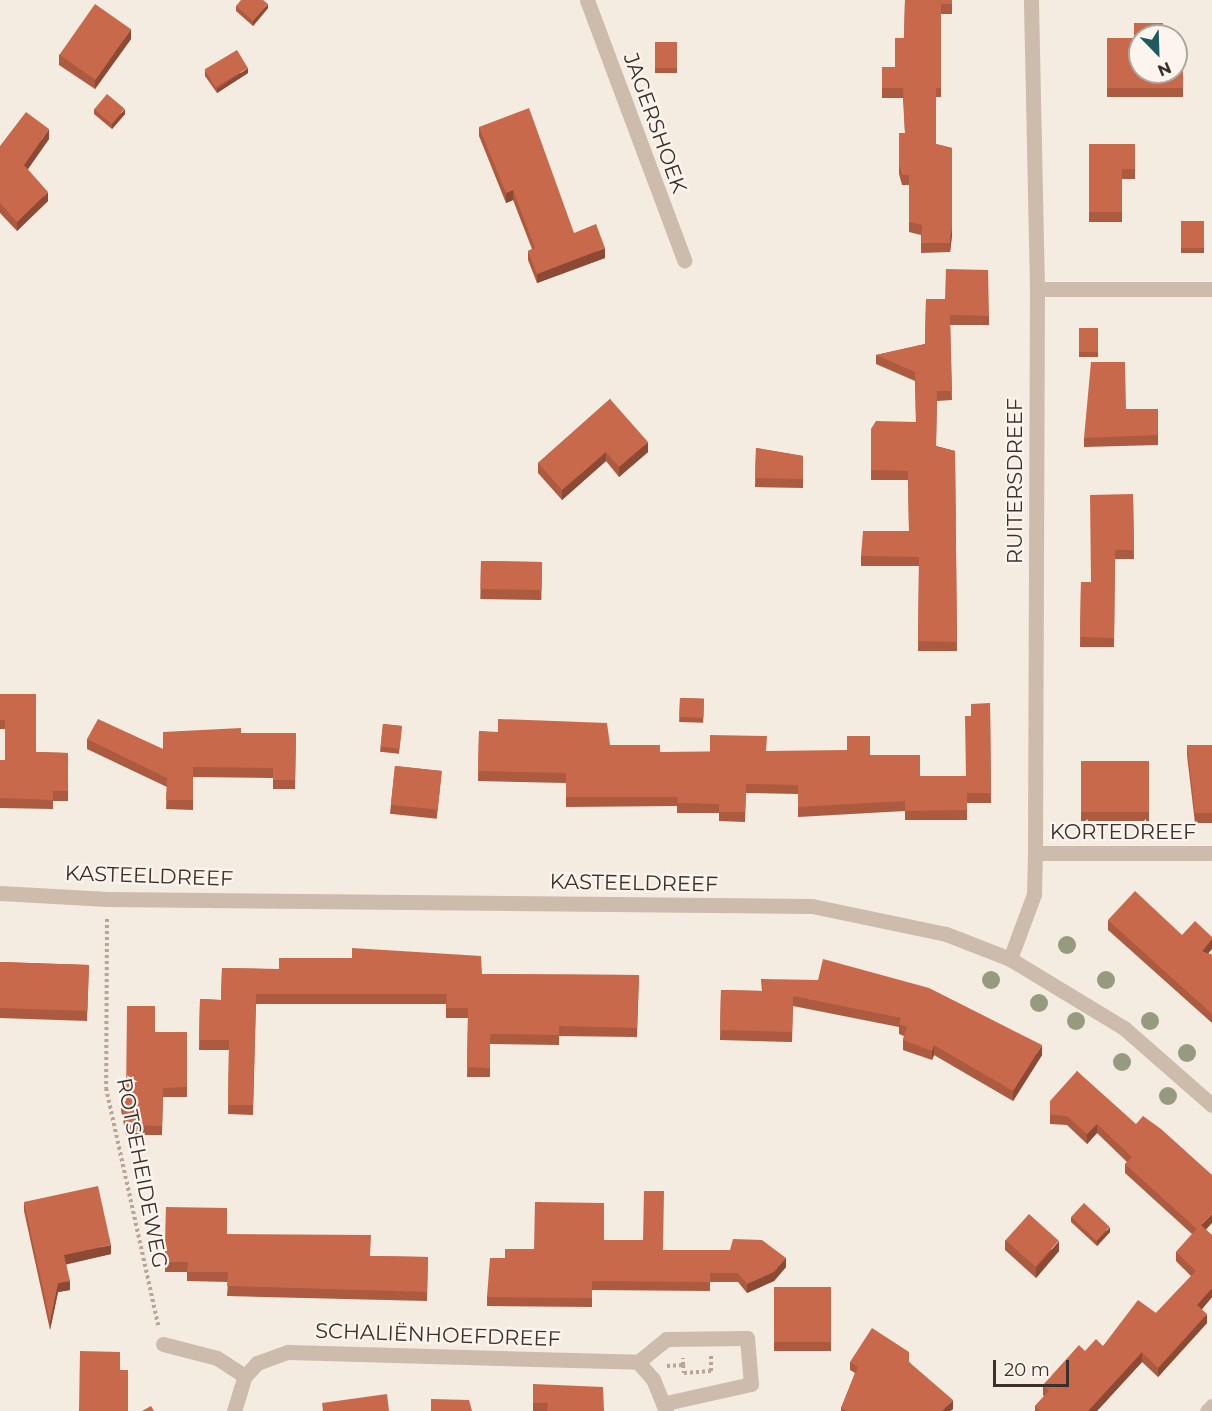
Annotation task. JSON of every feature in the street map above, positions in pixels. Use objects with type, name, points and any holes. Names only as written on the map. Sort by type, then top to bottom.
[{"type":"street","name":"JAGERSHOEK","points":[[587,0],[684,260]]},
{"type":"street","name":"RUITERSDREEF","points":[[1010,958],[1034,894],[1035,854],[1037,289],[1031,0]]},
{"type":"street","points":[[1037,289],[1212,289]]},
{"type":"street","name":"KORTEDREEF","points":[[1035,854],[1212,853]]},
{"type":"street","name":"KASTEELDREEF","points":[[0,893],[107,899],[812,906],[946,934],[1010,958],[1124,1028],[1212,1105]]},
{"type":"street","points":[[747,1338],[751,1384],[666,1407],[640,1365],[666,1339],[747,1338]]},
{"type":"street","points":[[162,1344],[217,1358],[245,1376],[234,1411]]},
{"type":"street","name":"SCHALIËNHOEFDREEF","points":[[245,1376],[257,1363],[288,1352],[640,1365]]},
{"type":"street","points":[[1207,1411],[1212,1406]]},
{"type":"path","name":"ROTSEHEIDEWEG","points":[[107,899],[106,1088],[162,1344]]},
{"type":"path","points":[[691,1356],[683,1356],[684,1373],[711,1371],[711,1354],[705,1355]]},
{"type":"path","points":[[640,1365],[683,1365]]},
{"type":"building","points":[[241,0],[263,0],[268,4],[253,21],[236,6]]},
{"type":"building","points":[[905,0],[952,0],[952,4],[941,4],[941,88],[936,88],[936,144],[952,148],[950,243],[921,243],[922,225],[909,222],[909,175],[902,175],[899,164],[899,133],[905,133],[903,88],[882,88],[882,67],[895,67],[895,38],[904,38]]},
{"type":"building","points":[[95,4],[131,29],[95,80],[59,55]]},
{"type":"building","points":[[1134,23],[1163,23],[1163,24]]},
{"type":"building","points":[[1107,38],[1128,38],[1128,84],[1183,84],[1183,88],[1107,88]]},
{"type":"building","points":[[655,42],[677,42],[677,68],[655,68]]},
{"type":"building","points":[[237,50],[248,68],[215,88],[204,70]]},
{"type":"building","points":[[107,94],[125,109],[112,124],[94,109]]},
{"type":"building","points":[[529,108],[574,233],[596,224],[605,248],[537,274],[528,251],[535,248],[513,190],[506,193],[479,127]]},
{"type":"building","points":[[26,112],[49,129],[24,165],[48,192],[17,222],[0,203],[0,146]]},
{"type":"building","points":[[1089,144],[1135,144],[1135,169],[1122,169],[1122,212],[1089,212]]},
{"type":"building","points":[[1181,221],[1204,221],[1204,248],[1181,248]]},
{"type":"building","points":[[946,269],[988,270],[989,316],[950,315],[952,391],[937,391],[936,446],[955,451],[957,642],[918,641],[919,557],[861,556],[863,531],[909,531],[908,471],[871,470],[871,429],[876,421],[916,422],[915,372],[876,355],[925,344],[926,299],[945,299]]},
{"type":"building","points":[[1079,328],[1098,328],[1098,352],[1079,352]]},
{"type":"building","points":[[1091,362],[1125,362],[1126,409],[1158,409],[1158,435],[1084,438]]},
{"type":"building","points":[[610,399],[648,442],[619,467],[606,452],[562,490],[538,463]]},
{"type":"building","points":[[756,448],[803,456],[803,479],[755,478]]},
{"type":"building","points":[[1133,494],[1134,550],[1115,550],[1114,638],[1080,637],[1081,582],[1091,582],[1090,495]]},
{"type":"building","points":[[481,561],[542,562],[542,590],[481,589]]},
{"type":"building","points":[[0,694],[36,694],[36,752],[68,753],[68,791],[53,791],[53,800],[0,798],[0,760],[5,760],[5,720],[0,720]]},
{"type":"building","points":[[680,698],[704,699],[703,718],[679,717]]},
{"type":"building","points":[[990,703],[991,793],[967,793],[967,810],[905,811],[905,801],[798,807],[798,785],[746,784],[745,812],[719,812],[719,804],[677,803],[678,797],[566,797],[566,773],[478,771],[479,731],[498,732],[498,719],[607,723],[610,745],[660,745],[660,752],[710,752],[710,735],[767,736],[766,751],[847,750],[847,736],[870,736],[870,755],[920,755],[920,776],[966,776],[965,716],[971,716],[971,704]]},
{"type":"building","points":[[98,719],[163,749],[163,732],[241,728],[241,733],[296,733],[295,780],[273,780],[273,768],[193,767],[193,800],[166,800],[167,778],[87,739]]},
{"type":"building","points":[[383,724],[402,726],[399,749],[381,747]]},
{"type":"building","points":[[1187,745],[1212,745],[1212,813],[1195,813]]},
{"type":"building","points":[[1081,761],[1149,761],[1149,812],[1081,812]]},
{"type":"building","points":[[395,766],[442,771],[438,810],[391,805]]},
{"type":"building","points":[[1135,891],[1182,935],[1195,921],[1212,937],[1202,951],[1212,955],[1212,1014],[1108,920]]},
{"type":"building","points":[[352,948],[481,956],[482,974],[639,975],[637,1028],[559,1026],[559,1035],[490,1034],[490,1068],[467,1067],[468,1008],[446,1008],[447,994],[256,994],[253,1105],[228,1105],[229,1040],[199,1040],[200,999],[221,1000],[222,968],[279,969],[279,958],[352,958]]},
{"type":"building","points":[[823,959],[929,988],[1042,1045],[1013,1091],[934,1045],[932,1051],[903,1040],[907,1027],[899,1024],[901,1018],[793,996],[792,1032],[720,1030],[721,990],[763,991],[761,979],[818,980]]},
{"type":"building","points":[[0,962],[89,965],[87,1011],[0,1008]]},
{"type":"building","points":[[127,1006],[155,1006],[155,1032],[187,1032],[187,1087],[163,1088],[162,1126],[126,1125],[121,1101],[126,1101]]},
{"type":"building","points":[[1077,1071],[1136,1124],[1143,1116],[1161,1129],[1212,1175],[1212,1214],[1201,1225],[1212,1235],[1212,1288],[1197,1305],[1207,1314],[1158,1368],[1142,1352],[1088,1411],[1040,1411],[1035,1406],[1049,1391],[1043,1385],[1079,1345],[1085,1351],[1096,1339],[1103,1346],[1138,1300],[1156,1313],[1196,1271],[1176,1252],[1197,1229],[1125,1164],[1132,1157],[1097,1124],[1087,1134],[1067,1116],[1050,1115],[1050,1101]]},
{"type":"building","points":[[98,1186],[111,1245],[64,1255],[70,1281],[58,1283],[50,1321],[24,1202]]},
{"type":"building","points":[[644,1191],[664,1191],[663,1250],[730,1250],[733,1239],[762,1240],[786,1258],[774,1272],[747,1284],[738,1273],[710,1273],[710,1282],[592,1281],[592,1298],[487,1297],[490,1258],[505,1258],[505,1249],[534,1249],[535,1202],[604,1203],[604,1240],[643,1240]]},
{"type":"building","points":[[1084,1203],[1110,1227],[1097,1241],[1071,1217]]},
{"type":"building","points":[[166,1207],[227,1208],[227,1234],[371,1235],[370,1256],[428,1257],[427,1292],[227,1286],[228,1272],[187,1272],[188,1262],[165,1262]]},
{"type":"building","points":[[1029,1214],[1059,1241],[1035,1267],[1006,1240]]},
{"type":"building","points":[[774,1287],[831,1287],[831,1342],[774,1342]]},
{"type":"building","points":[[872,1328],[909,1352],[909,1362],[953,1400],[942,1411],[848,1411],[841,1408],[858,1367],[850,1362]]},
{"type":"building","points":[[80,1351],[120,1352],[120,1370],[128,1370],[128,1411],[79,1411]]},
{"type":"building","points":[[533,1384],[603,1387],[604,1411],[547,1411],[548,1403],[533,1403]]},
{"type":"building","points":[[387,1394],[389,1411],[323,1411],[322,1403]]},
{"type":"building","points":[[431,1399],[469,1400],[472,1411],[431,1411]]},
{"type":"building","points":[[151,1406],[154,1411],[142,1411]]}]
